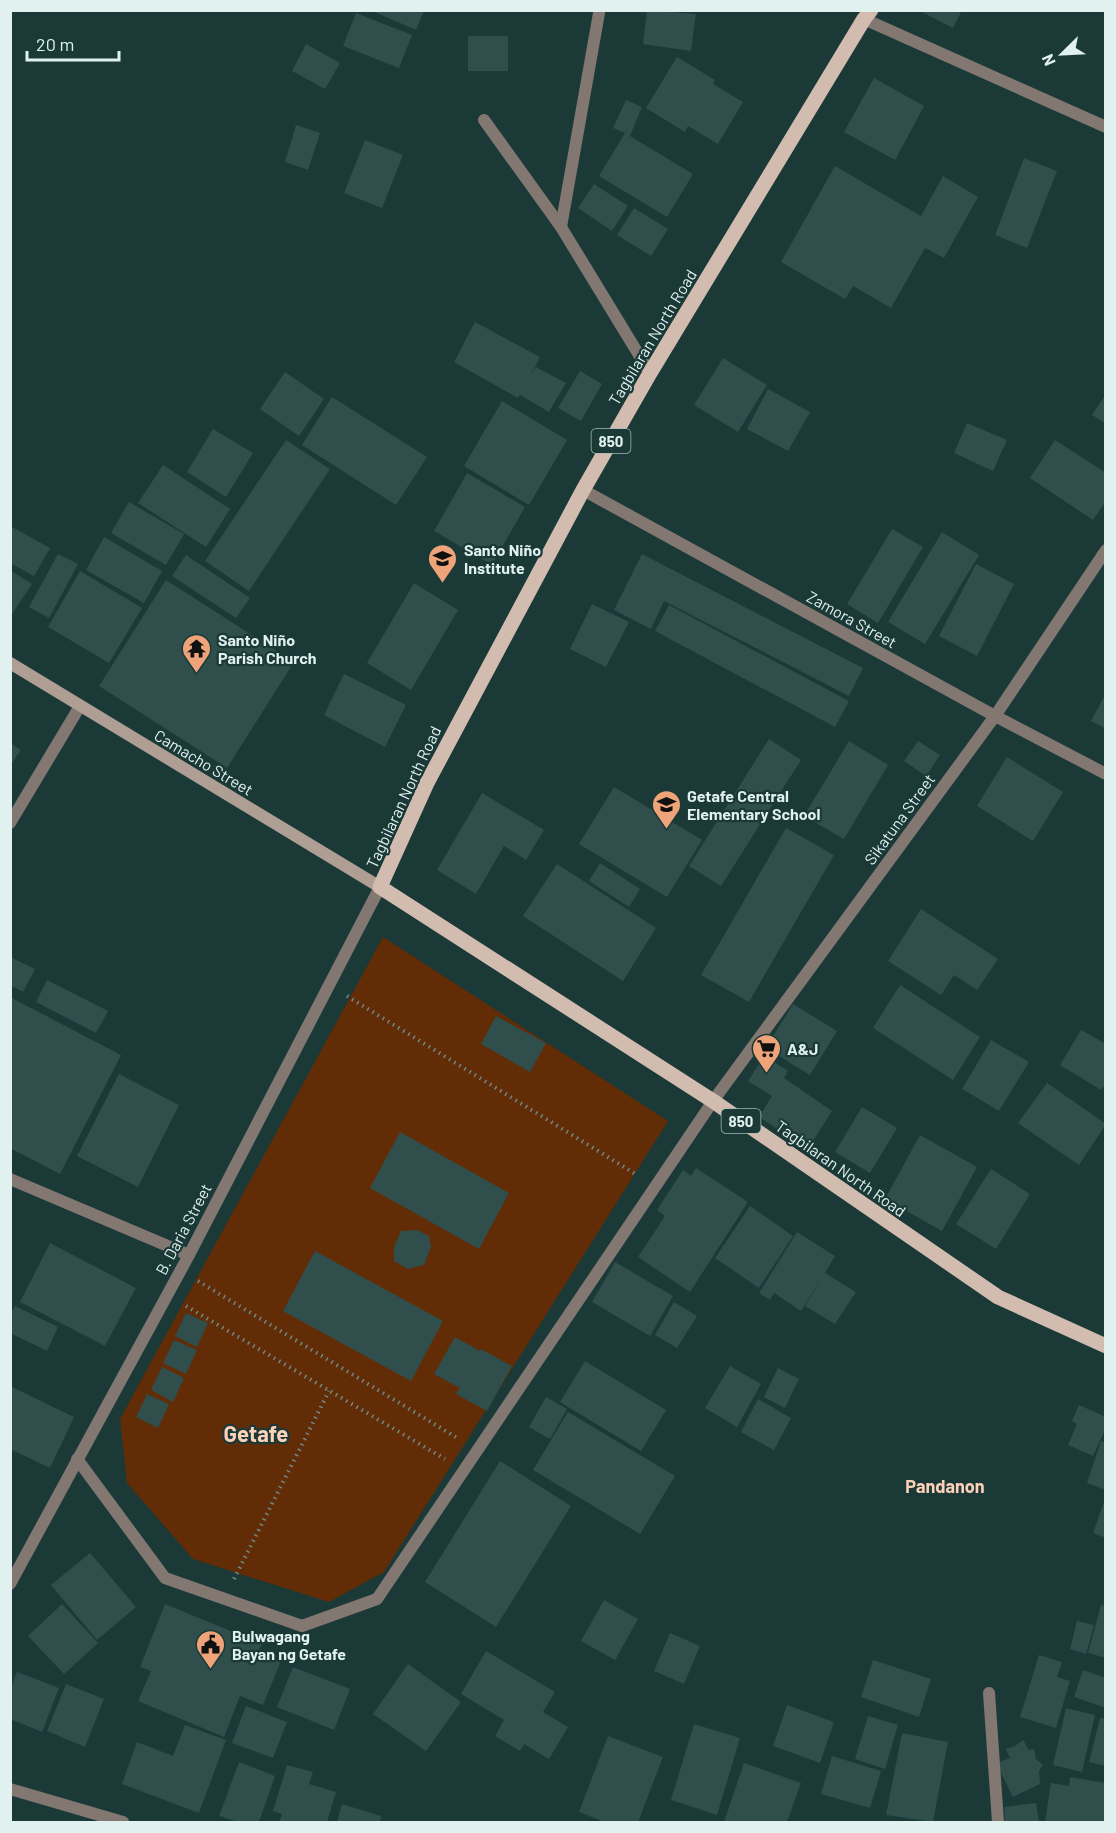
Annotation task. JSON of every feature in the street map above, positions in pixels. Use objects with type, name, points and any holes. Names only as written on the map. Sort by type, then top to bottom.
[{"type":"main road","name":"Tagbilaran North Road","points":[[868,15],[650,373],[583,490],[427,783],[380,887],[713,1101],[998,1298],[1106,1346]]},
{"type":"street","points":[[561,227],[599,13]]},
{"type":"street","points":[[868,15],[1106,127]]},
{"type":"street","points":[[484,120],[561,227],[650,373]]},
{"type":"street","name":"Zamora Street","points":[[583,490],[995,716],[1106,774]]},
{"type":"street","name":"Sikatuna Street","points":[[77,1459],[165,1578],[302,1626],[377,1599],[713,1101],[995,716],[1106,550]]},
{"type":"street","name":"Camacho Street","points":[[10,663],[380,887]]},
{"type":"street","points":[[10,824],[80,706]]},
{"type":"street","name":"B. Daria Street","points":[[10,1584],[189,1255],[380,887]]},
{"type":"street","points":[[10,1179],[189,1255]]},
{"type":"street","points":[[988,1693],[998,1822]]},
{"type":"street","points":[[10,1789],[123,1822]]},
{"type":"path","points":[[330,985],[656,1186]]},
{"type":"path","points":[[181,1270],[477,1450]]},
{"type":"path","points":[[167,1295],[464,1470]]},
{"type":"path","points":[[224,1599],[329,1390]]},
{"type":"shaded area","points":[[383,937],[668,1121],[384,1572],[329,1602],[193,1559],[127,1483],[120,1419]]},
{"type":"building","points":[[370,10],[424,10],[416,30]]},
{"type":"building","points":[[647,10],[696,14],[691,51],[643,44]]},
{"type":"building","points":[[918,10],[962,10],[953,28]]},
{"type":"building","points":[[356,13],[412,35],[399,68],[343,46]]},
{"type":"building","points":[[468,36],[508,36],[508,71],[468,71]]},
{"type":"building","points":[[306,44],[340,63],[325,89],[292,71]]},
{"type":"building","points":[[677,57],[715,80],[713,84],[743,102],[718,144],[688,126],[685,132],[646,108]]},
{"type":"building","points":[[874,78],[924,106],[895,160],[844,132]]},
{"type":"building","points":[[626,100],[642,107],[630,136],[693,174],[667,217],[599,176],[625,133],[613,128]]},
{"type":"building","points":[[296,125],[320,133],[308,170],[285,162]]},
{"type":"building","points":[[365,140],[403,155],[382,208],[344,193]]},
{"type":"building","points":[[1024,158],[1057,171],[1027,248],[995,235]]},
{"type":"building","points":[[835,166],[921,216],[943,176],[978,197],[944,258],[925,248],[891,308],[853,286],[845,299],[781,262]]},
{"type":"building","points":[[594,184],[628,206],[612,231],[578,208]]},
{"type":"building","points":[[634,208],[668,229],[651,256],[617,235]]},
{"type":"building","points":[[475,322],[540,357],[530,377],[536,367],[566,383],[549,412],[520,395],[518,398],[454,362]]},
{"type":"building","points":[[723,358],[767,385],[738,432],[694,405]]},
{"type":"building","points":[[580,371],[602,384],[581,421],[558,408]]},
{"type":"building","points":[[285,372],[324,399],[299,436],[260,409]]},
{"type":"building","points":[[768,389],[810,412],[788,451],[747,429]]},
{"type":"building","points":[[1106,394],[1106,424],[1092,415]]},
{"type":"building","points":[[332,397],[427,457],[396,505],[302,445]]},
{"type":"building","points":[[502,401],[567,440],[529,505],[464,466]]},
{"type":"building","points":[[967,423],[1007,440],[993,471],[954,453]]},
{"type":"building","points":[[213,429],[253,453],[226,497],[187,472]]},
{"type":"building","points":[[286,440],[330,469],[249,591],[205,561]]},
{"type":"building","points":[[1055,440],[1106,473],[1106,501],[1093,520],[1030,478]]},
{"type":"building","points":[[163,465],[230,509],[206,547],[138,503]]},
{"type":"building","points":[[467,473],[525,507],[492,565],[434,531]]},
{"type":"building","points":[[129,502],[184,534],[166,565],[111,533]]},
{"type":"building","points":[[12,527],[50,548],[34,576],[10,563]]},
{"type":"building","points":[[892,529],[923,547],[878,623],[847,604]]},
{"type":"building","points":[[942,532],[979,555],[925,644],[888,622]]},
{"type":"building","points":[[104,537],[162,571],[144,603],[86,570]]},
{"type":"building","points":[[58,554],[78,564],[49,618],[29,607]]},
{"type":"building","points":[[642,554],[863,668],[849,696],[664,601],[651,629],[614,610]]},
{"type":"building","points":[[186,555],[250,598],[236,618],[172,576]]},
{"type":"building","points":[[976,564],[1014,584],[977,656],[939,636]]},
{"type":"building","points":[[10,570],[32,584],[10,617]]},
{"type":"building","points":[[80,571],[142,608],[109,663],[48,627]]},
{"type":"building","name":"Santo Niño Parish Church","points":[[166,580],[294,662],[227,768],[99,686]]},
{"type":"building","points":[[414,583],[458,610],[411,690],[367,663]]},
{"type":"building","points":[[592,604],[629,622],[606,667],[570,649]]},
{"type":"building","points":[[669,605],[849,701],[835,727],[655,631]]},
{"type":"building","points":[[344,674],[406,705],[385,747],[324,715]]},
{"type":"building","points":[[1106,693],[1106,729],[1091,721]]},
{"type":"building","points":[[769,739],[801,760],[721,886],[689,866]]},
{"type":"building","points":[[849,741],[888,765],[844,839],[804,816]]},
{"type":"building","points":[[918,741],[940,755],[926,776],[904,761]]},
{"type":"building","points":[[10,743],[21,750],[10,766]]},
{"type":"building","points":[[1007,757],[1063,792],[1033,841],[977,806]]},
{"type":"building","points":[[614,787],[702,840],[667,897],[579,844]]},
{"type":"building","points":[[482,793],[544,830],[526,860],[504,846],[476,894],[437,870]]},
{"type":"building","points":[[786,828],[834,855],[749,1002],[701,975]]},
{"type":"building","points":[[600,863],[640,889],[629,907],[589,881]]},
{"type":"building","points":[[557,864],[656,928],[623,981],[523,916]]},
{"type":"building","points":[[921,909],[998,959],[977,990],[954,975],[941,995],[888,961]]},
{"type":"building","points":[[10,957],[35,969],[23,992],[10,985]]},
{"type":"building","points":[[47,980],[108,1011],[96,1033],[36,1002]]},
{"type":"building","points":[[900,985],[980,1037],[953,1080],[873,1028]]},
{"type":"building","points":[[10,997],[121,1055],[60,1174],[10,1148]]},
{"type":"building","points":[[793,1004],[837,1031],[810,1075],[766,1048]]},
{"type":"building","points":[[496,1016],[546,1043],[530,1072],[481,1044]]},
{"type":"building","points":[[1081,1030],[1106,1044],[1106,1083],[1101,1090],[1060,1065]]},
{"type":"building","points":[[991,1040],[1029,1062],[999,1111],[962,1089]]},
{"type":"building","points":[[764,1056],[788,1071],[784,1078],[832,1111],[808,1149],[759,1117],[772,1096],[748,1081]]},
{"type":"building","points":[[119,1074],[179,1105],[138,1187],[77,1156]]},
{"type":"building","points":[[1047,1083],[1106,1124],[1079,1165],[1018,1123]]},
{"type":"building","points":[[862,1107],[897,1128],[870,1173],[835,1152]]},
{"type":"building","points":[[400,1132],[509,1193],[479,1249],[370,1188]]},
{"type":"building","points":[[920,1135],[977,1167],[942,1231],[885,1199]]},
{"type":"building","points":[[696,1168],[748,1202],[690,1292],[638,1257],[665,1216],[657,1210],[683,1170],[691,1176]]},
{"type":"building","points":[[991,1169],[1030,1194],[996,1249],[956,1224]]},
{"type":"building","points":[[750,1206],[793,1236],[759,1288],[715,1258]]},
{"type":"building","points":[[417,1230],[429,1236],[431,1247],[424,1265],[408,1269],[394,1261],[394,1247],[401,1231]]},
{"type":"building","points":[[797,1232],[835,1256],[825,1273],[856,1292],[835,1324],[805,1306],[823,1276],[801,1311],[774,1293],[770,1300],[759,1293]]},
{"type":"building","points":[[50,1243],[136,1288],[105,1346],[20,1302]]},
{"type":"building","points":[[315,1251],[443,1321],[411,1381],[283,1311]]},
{"type":"building","points":[[615,1262],[673,1296],[650,1336],[592,1302]]},
{"type":"building","points":[[674,1302],[697,1316],[677,1348],[655,1335]]},
{"type":"building","points":[[15,1306],[58,1327],[47,1351],[10,1333],[10,1314]]},
{"type":"building","points":[[186,1313],[208,1323],[197,1347],[175,1336]]},
{"type":"building","points":[[455,1337],[512,1366],[487,1411],[456,1394],[460,1388],[434,1374]]},
{"type":"building","points":[[174,1340],[197,1350],[186,1374],[163,1363]]},
{"type":"building","points":[[585,1361],[666,1410],[641,1451],[560,1402]]},
{"type":"building","points":[[730,1366],[761,1384],[737,1427],[705,1408]]},
{"type":"building","points":[[162,1367],[184,1378],[173,1402],[151,1390]]},
{"type":"building","points":[[778,1368],[799,1379],[785,1408],[764,1397]]},
{"type":"building","points":[[12,1387],[74,1417],[50,1468],[10,1449]]},
{"type":"building","points":[[147,1394],[169,1404],[158,1428],[136,1417]]},
{"type":"building","points":[[546,1397],[567,1409],[550,1439],[529,1427]]},
{"type":"building","points":[[758,1399],[791,1418],[774,1450],[741,1432]]},
{"type":"building","points":[[1079,1405],[1106,1417],[1106,1428],[1093,1456],[1068,1445],[1077,1424],[1072,1421]]},
{"type":"building","points":[[568,1412],[675,1476],[640,1534],[533,1470]]},
{"type":"building","points":[[1101,1441],[1106,1443],[1106,1490],[1087,1483]]},
{"type":"building","points":[[500,1461],[571,1506],[496,1627],[425,1582]]},
{"type":"building","points":[[1106,1496],[1106,1538],[1093,1533]]},
{"type":"building","points":[[90,1553],[136,1607],[97,1640],[51,1585]]},
{"type":"building","points":[[604,1600],[638,1619],[615,1660],[581,1641]]},
{"type":"building","points":[[62,1604],[98,1643],[64,1674],[28,1636]]},
{"type":"building","name":"Bulwagang Bayan ng Getafe","points":[[165,1604],[262,1644],[258,1652],[281,1661],[263,1705],[240,1696],[224,1737],[138,1701],[151,1671],[140,1667]]},
{"type":"building","points":[[1101,1605],[1106,1606],[1106,1658],[1088,1653]]},
{"type":"building","points":[[1077,1621],[1094,1625],[1086,1654],[1070,1649]]},
{"type":"building","points":[[670,1633],[700,1646],[684,1684],[654,1671]]},
{"type":"building","points":[[486,1651],[555,1692],[543,1712],[568,1727],[549,1759],[524,1744],[520,1751],[495,1736],[504,1720],[461,1694]]},
{"type":"building","points":[[1039,1655],[1062,1662],[1057,1677],[1070,1681],[1056,1728],[1020,1717]]},
{"type":"building","points":[[873,1660],[931,1679],[919,1717],[861,1697]]},
{"type":"building","points":[[408,1664],[461,1702],[426,1751],[373,1714]]},
{"type":"building","points":[[293,1667],[350,1689],[334,1730],[277,1707]]},
{"type":"building","points":[[1083,1670],[1106,1678],[1106,1708],[1074,1697]]},
{"type":"building","points":[[17,1672],[59,1688],[42,1732],[10,1719],[10,1690]]},
{"type":"building","points":[[66,1684],[104,1699],[85,1747],[47,1731]]},
{"type":"building","points":[[787,1705],[834,1722],[820,1763],[773,1746]]},
{"type":"building","points":[[246,1706],[287,1722],[273,1758],[232,1743]]},
{"type":"building","points":[[1066,1708],[1095,1715],[1082,1772],[1053,1765]]},
{"type":"building","points":[[868,1716],[898,1725],[885,1769],[855,1759]]},
{"type":"building","points":[[1100,1718],[1106,1719],[1106,1766],[1089,1762]]},
{"type":"building","points":[[694,1724],[740,1738],[717,1815],[671,1800]]},
{"type":"building","points":[[185,1725],[226,1740],[199,1813],[122,1784],[137,1742],[173,1756]]},
{"type":"building","points":[[902,1733],[948,1742],[933,1822],[886,1815]]},
{"type":"building","points":[[608,1736],[663,1757],[638,1822],[601,1822],[579,1812]]},
{"type":"building","points":[[1023,1740],[1029,1750],[1034,1749],[1036,1759],[1043,1765],[1039,1771],[1040,1784],[1013,1797],[996,1763],[1010,1758],[1006,1749]]},
{"type":"building","points":[[832,1756],[881,1771],[870,1808],[821,1794]]},
{"type":"building","points":[[239,1762],[275,1776],[259,1822],[238,1822],[219,1816]]},
{"type":"building","points":[[744,1763],[801,1783],[787,1822],[724,1822]]},
{"type":"building","points":[[287,1765],[313,1772],[309,1784],[336,1792],[327,1822],[279,1822],[282,1814],[273,1811]]},
{"type":"building","points":[[1070,1777],[1106,1783],[1106,1822],[1045,1822],[1051,1783],[1069,1786]]},
{"type":"building","points":[[1036,1803],[1039,1822],[1005,1822],[1004,1807]]},
{"type":"building","points":[[342,1804],[381,1816],[380,1822],[337,1822]]},
{"type":"place","name":"Santo Niño Institute","points":[[443,584]]},
{"type":"place","name":"Santo Niño Parish Church","points":[[197,674]]},
{"type":"place","name":"Getafe Central Elementary School","points":[[666,830]]},
{"type":"place","name":"A&J","points":[[766,1074]]},
{"type":"place","name":"Bulwagang Bayan ng Getafe","points":[[211,1670]]},
{"type":"district","name":"Getafe","points":[[256,1433]]},
{"type":"district","name":"Pandanon","points":[[945,1486]]}]
